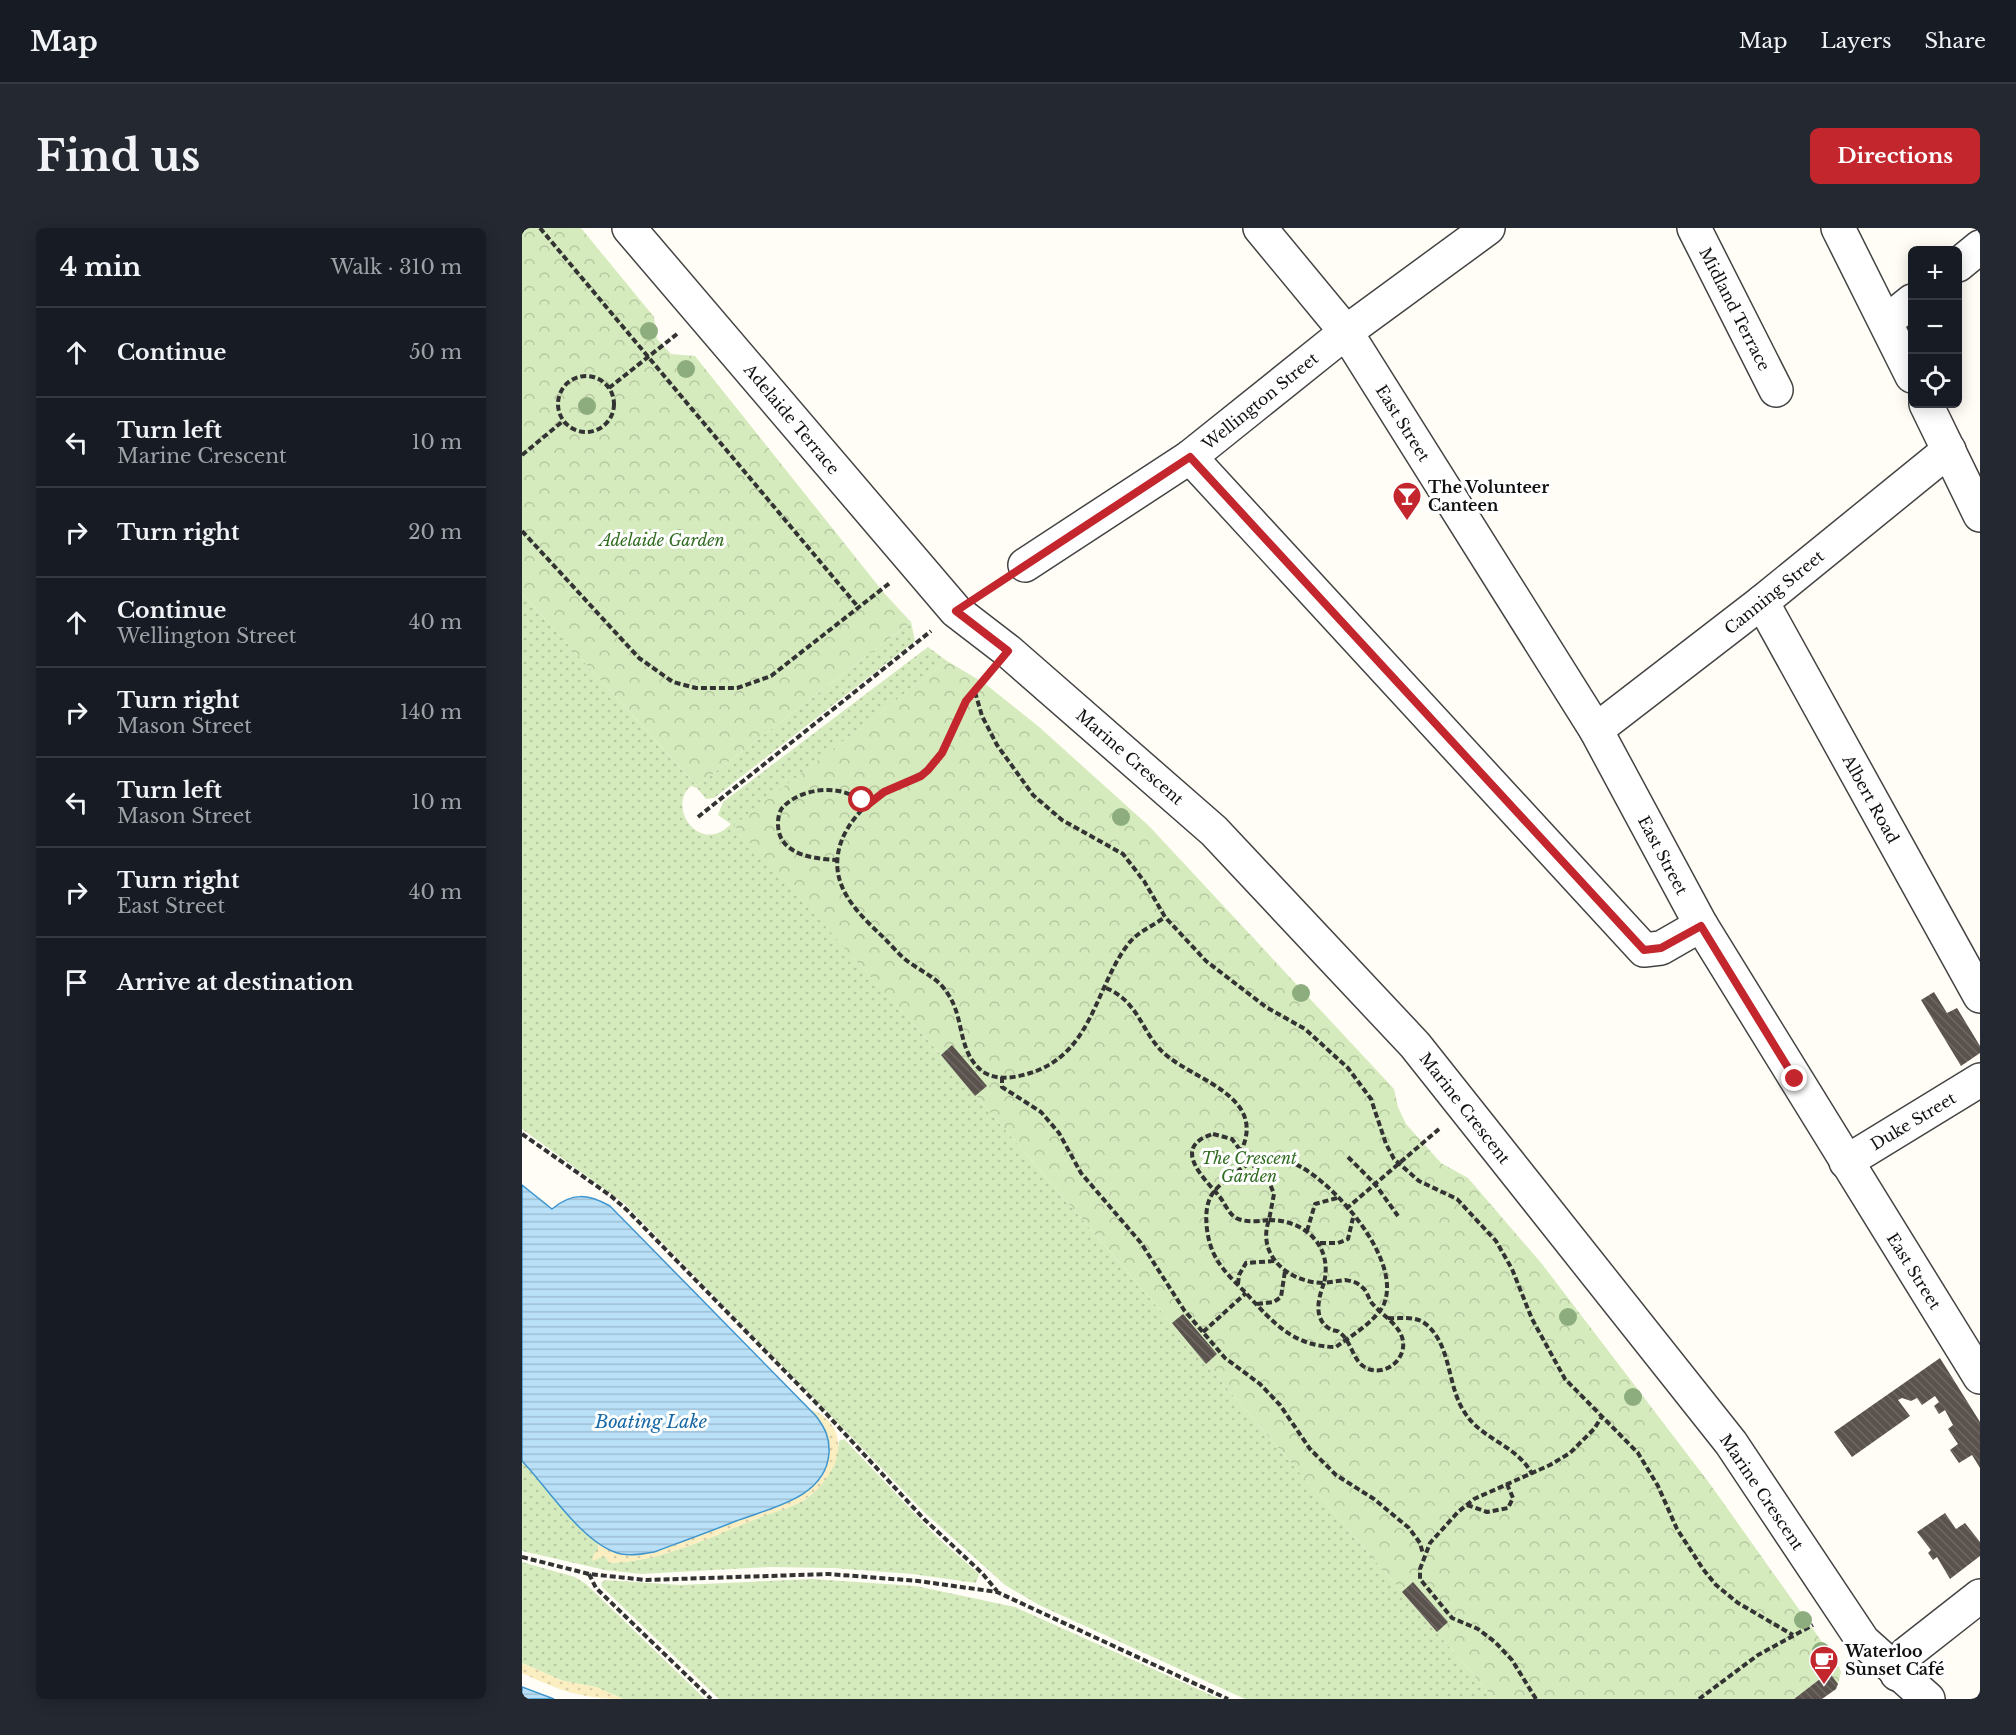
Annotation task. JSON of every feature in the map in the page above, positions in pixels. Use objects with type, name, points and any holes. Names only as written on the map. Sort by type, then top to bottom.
[{"type":"street","name":"Adelaide Terrace","points":[[629,228],[956,611]]},
{"type":"street","name":"East Street","points":[[1260,228],[1346,332],[1596,730],[1701,926],[1980,1377]]},
{"type":"street","name":"Wellington Street","points":[[1025,565],[1190,457],[1346,332],[1488,228]]},
{"type":"street","name":"Midland Terrace","points":[[1694,228],[1776,390]]},
{"type":"street","points":[[1838,228],[1908,368]]},
{"type":"street","points":[[1962,262],[1980,247]]},
{"type":"street","points":[[1886,322],[1908,304]]},
{"type":"street","points":[[1928,408],[1979,512]]},
{"type":"street","name":"Canning Street","points":[[1596,730],[1762,602],[1949,450]]},
{"type":"street","points":[[1190,457],[1644,950],[1661,948],[1701,926]]},
{"type":"street","name":"Albert Road","points":[[1762,602],[1980,996]]},
{"type":"street","name":"Marine Crescent","points":[[956,611],[1008,651],[1214,831],[1415,1045],[1731,1443],[1840,1610],[1863,1641],[1897,1674],[1928,1699]]},
{"type":"street","name":"Duke Street","points":[[1846,1162],[1980,1080]]},
{"type":"street","points":[[1897,1674],[1906,1654],[1980,1596]]},
{"type":"path","points":[[540,228],[859,608]]},
{"type":"path","points":[[609,388],[702,314]]},
{"type":"path","points":[[586,376],[595,377],[609,388],[614,406],[606,423],[589,432],[579,431],[563,421],[558,404],[559,395],[570,381],[586,376]]},
{"type":"path","points":[[522,455],[563,421]]},
{"type":"path","points":[[522,531],[639,658],[673,682],[696,688],[737,688],[771,676],[915,564]]},
{"type":"path","points":[[698,817],[956,611],[1025,565]]},
{"type":"path","points":[[1008,651],[966,701],[942,753],[928,770],[921,776],[884,792],[866,806],[841,841],[838,860],[843,885],[855,911],[906,960],[939,982],[955,1008],[963,1046],[982,1071],[994,1077],[1032,1073],[1046,1066],[1062,1053],[1087,1025],[1106,988],[1112,970],[1130,942],[1140,931],[1165,917]]},
{"type":"path","points":[[975,692],[982,716],[997,745],[1033,795],[1062,820],[1123,854],[1144,881],[1165,917],[1223,976],[1266,1007],[1305,1029],[1340,1060],[1371,1099],[1386,1144],[1399,1164],[1419,1180],[1457,1199],[1486,1229],[1505,1255],[1553,1361],[1565,1379],[1601,1418],[1613,1426],[1638,1453],[1658,1486],[1677,1529],[1716,1584],[1738,1604],[1793,1635]]},
{"type":"path","points":[[838,860],[810,857],[788,848],[778,830],[778,817],[782,807],[816,791],[832,790],[852,793],[866,806]]},
{"type":"path","points":[[1106,988],[1115,992],[1134,1009],[1165,1055],[1203,1076],[1234,1103],[1249,1126],[1248,1137],[1241,1152]]},
{"type":"path","points":[[1002,1077],[1002,1087],[1041,1112],[1059,1133],[1081,1173],[1141,1243],[1184,1310],[1225,1358],[1243,1369],[1280,1405],[1310,1449],[1336,1475],[1390,1511],[1409,1528],[1420,1543],[1424,1554]]},
{"type":"path","points":[[1346,1209],[1465,1107]]},
{"type":"path","points":[[522,1134],[628,1211],[820,1407],[924,1519],[982,1573],[997,1592]]},
{"type":"path","points":[[1249,1162],[1235,1142],[1221,1134],[1206,1136],[1195,1148],[1193,1156],[1197,1172],[1215,1191],[1234,1217],[1250,1221],[1269,1220],[1285,1220],[1307,1231],[1320,1243],[1327,1273],[1324,1283],[1319,1300],[1320,1316],[1324,1324],[1339,1332],[1363,1366],[1371,1370],[1387,1369],[1400,1359],[1403,1343],[1399,1330],[1379,1311],[1367,1293],[1354,1282],[1345,1280],[1324,1283],[1310,1283],[1285,1272],[1274,1261],[1266,1240],[1269,1220],[1274,1202],[1272,1186],[1249,1162]]},
{"type":"path","points":[[1261,1157],[1274,1157],[1299,1165],[1320,1180],[1373,1241],[1384,1263],[1387,1279],[1386,1292],[1379,1311],[1336,1347],[1322,1347],[1298,1340],[1272,1323],[1216,1258],[1206,1219],[1210,1196],[1249,1162],[1261,1157]]},
{"type":"path","points":[[1348,1157],[1375,1184],[1398,1216]]},
{"type":"path","points":[[1307,1231],[1315,1204],[1338,1198]]},
{"type":"path","points":[[1320,1243],[1338,1243],[1348,1239],[1353,1217]]},
{"type":"path","points":[[1238,1285],[1239,1275],[1246,1263],[1274,1261]]},
{"type":"path","points":[[1256,1305],[1274,1302],[1281,1297],[1285,1272]]},
{"type":"path","points":[[1203,1332],[1246,1293]]},
{"type":"path","points":[[1388,1318],[1415,1319],[1426,1324],[1440,1344],[1464,1413],[1482,1431],[1516,1453],[1532,1474]]},
{"type":"path","points":[[1536,1699],[1518,1668],[1495,1642],[1478,1629],[1452,1618],[1420,1579],[1424,1554],[1443,1527],[1467,1505],[1532,1474],[1569,1453],[1594,1429],[1601,1418]]},
{"type":"path","points":[[1467,1505],[1487,1512],[1508,1508],[1513,1498],[1507,1484]]},
{"type":"path","points":[[522,1557],[589,1574],[646,1580],[829,1574],[918,1581],[997,1592],[1228,1699]]},
{"type":"path","points":[[589,1574],[596,1588],[711,1699]]},
{"type":"path","points":[[1699,1699],[1758,1655],[1840,1610]]},
{"type":"green space","name":"Adelaide Garden","points":[[522,228],[581,228],[654,317],[657,339],[671,354],[695,356],[884,593],[911,622],[697,786],[522,594]]},
{"type":"green space","points":[[522,594],[697,786],[911,622],[915,641],[714,798],[706,799],[697,788],[691,786],[684,795],[682,805],[684,816],[698,832],[708,835],[719,832],[731,824],[718,815],[723,802],[928,647],[947,661],[735,825],[941,1055],[1494,1699],[1245,1699],[1039,1605],[1005,1585],[924,1512],[625,1204],[522,1129]]},
{"type":"green space","name":"The Crescent Garden","points":[[947,661],[984,683],[1038,726],[1149,826],[1394,1089],[1398,1107],[1406,1124],[1441,1163],[1468,1178],[1542,1264],[1710,1484],[1837,1663],[1841,1672],[1838,1684],[1829,1672],[1794,1699],[1494,1699],[941,1055],[734,825]]},
{"type":"green space","points":[[844,1439],[937,1537],[979,1574],[976,1583],[912,1574],[833,1568],[770,1567],[641,1574],[605,1570],[522,1551],[522,1461],[581,1527],[598,1542],[598,1550],[593,1560],[605,1556],[609,1563],[668,1553],[801,1502],[813,1494],[824,1481],[836,1458],[839,1441]]},
{"type":"green space","points":[[522,1562],[575,1577],[586,1584],[705,1699],[623,1699],[596,1687],[563,1681],[522,1663]]},
{"type":"green space","points":[[812,1579],[916,1586],[1015,1607],[1220,1699],[719,1699],[602,1587],[601,1583],[605,1580],[680,1585]]},
{"type":"sand","points":[[810,1410],[822,1415],[832,1425],[838,1442],[838,1452],[826,1479],[805,1499],[666,1553],[628,1562],[609,1563],[605,1556],[592,1561],[598,1550],[598,1542],[620,1554],[639,1555],[821,1479],[828,1461],[828,1443],[822,1426]]},
{"type":"sand","points":[[522,1663],[563,1681],[596,1687],[623,1699],[595,1697],[559,1689],[522,1673]]},
{"type":"water","name":"Boating Lake","points":[[522,1185],[552,1209],[573,1197],[587,1197],[610,1206],[816,1416],[829,1443],[826,1468],[818,1481],[807,1491],[780,1506],[654,1552],[634,1555],[621,1554],[607,1549],[567,1515],[522,1461]]},
{"type":"water","points":[[522,1687],[554,1699],[522,1699]]},
{"type":"building","points":[[1934,992],[1947,1013],[1957,1008],[1980,1046],[1980,1053],[1961,1066],[1921,1000]]},
{"type":"building","points":[[952,1045],[987,1086],[975,1096],[941,1055]]},
{"type":"building","points":[[1183,1314],[1217,1354],[1206,1364],[1172,1323]]},
{"type":"building","points":[[1940,1358],[1980,1422],[1980,1468],[1972,1455],[1959,1463],[1950,1450],[1958,1444],[1948,1429],[1953,1425],[1945,1410],[1939,1414],[1934,1406],[1939,1402],[1935,1396],[1922,1405],[1917,1398],[1911,1401],[1902,1398],[1898,1400],[1910,1416],[1852,1457],[1834,1432]]},
{"type":"building","points":[[1945,1513],[1956,1529],[1965,1523],[1980,1542],[1980,1556],[1950,1579],[1937,1557],[1933,1560],[1928,1553],[1931,1550],[1917,1532]]},
{"type":"building","points":[[1413,1582],[1448,1622],[1437,1632],[1402,1592]]},
{"type":"building","name":"Waterloo Sunset Café","points":[[1829,1672],[1838,1684],[1836,1689],[1822,1699],[1794,1699]]},
{"type":"place","name":"The Volunteer Canteen","points":[[1407,522]]},
{"type":"place","name":"Waterloo Sunset Café","points":[[1824,1686]]},
{"type":"route","points":[[862,800],[866,806],[884,792],[921,776],[928,770],[942,753],[966,701],[1008,651],[956,611],[1190,457],[1644,950],[1661,948],[1701,926],[1795,1079]]}]
